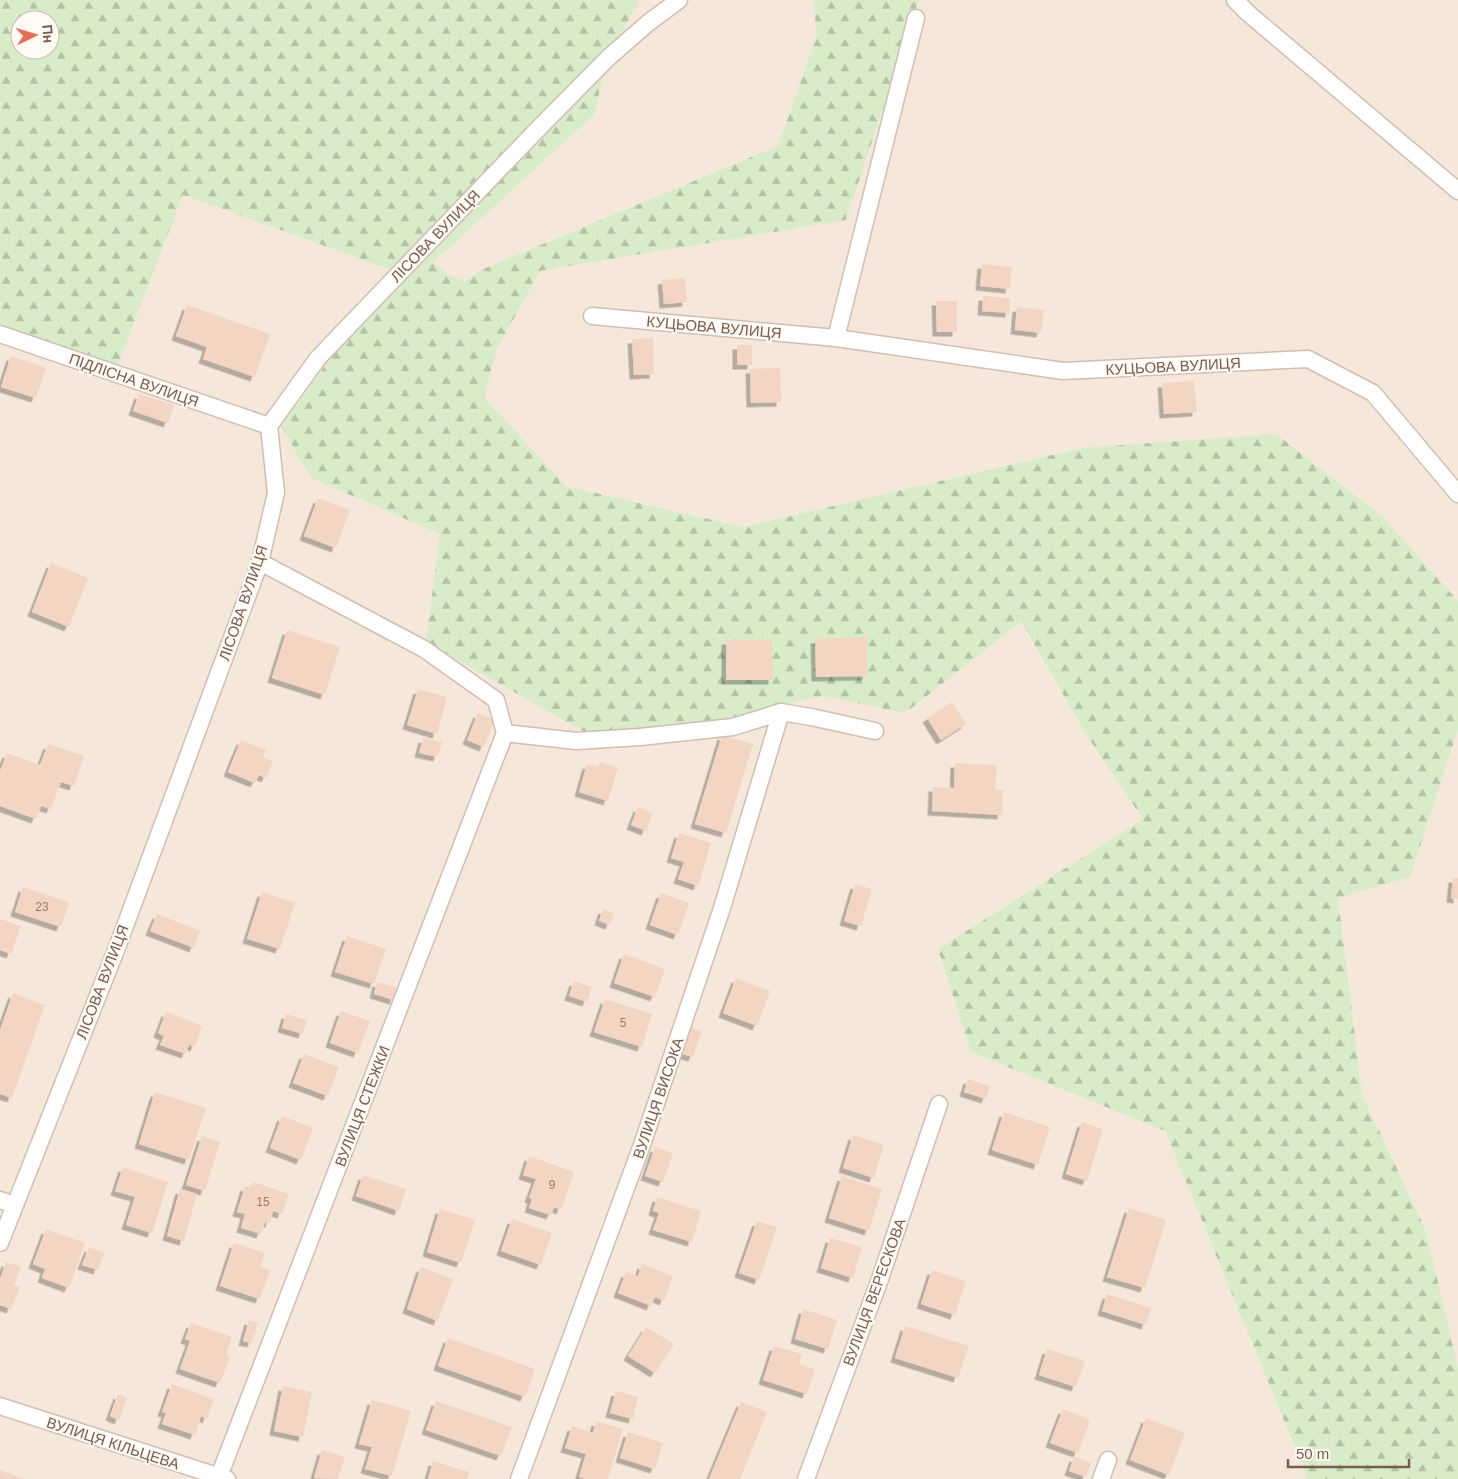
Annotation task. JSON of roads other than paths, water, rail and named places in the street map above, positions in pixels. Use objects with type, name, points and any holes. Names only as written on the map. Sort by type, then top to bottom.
[{"type":"street","name":"ЛІСОВА ВУЛИЦЯ","points":[[0,1243],[8,1203],[118,945],[260,562],[276,493],[269,426],[318,358],[535,132],[608,58],[648,22],[679,0]]},
{"type":"street","points":[[1235,0],[1458,190]]},
{"type":"street","points":[[836,338],[916,18]]},
{"type":"street","name":"КУЦЬОВА ВУЛИЦЯ","points":[[592,316],[836,338],[1063,371],[1308,359],[1373,393],[1458,494]]},
{"type":"street","name":"ПІДЛІСНА ВУЛИЦЯ","points":[[0,334],[269,426]]},
{"type":"street","points":[[260,562],[424,649],[496,700],[505,733],[576,740],[640,737],[734,726],[781,712],[876,731]]},
{"type":"street","name":"ВУЛИЦЯ ВИСОКА","points":[[519,1479],[643,1142],[722,908],[781,712]]},
{"type":"street","name":"ВУЛИЦЯ СТЕЖКИ","points":[[221,1478],[505,733]]},
{"type":"street","name":"ВУЛИЦЯ ВЕРЕСКОВА","points":[[806,1479],[880,1278],[939,1104]]},
{"type":"street","name":"ВУЛИЦЯ КІЛЬЦЕВА","points":[[0,1406],[221,1478]]},
{"type":"street","points":[[1101,1479],[1108,1460]]}]
